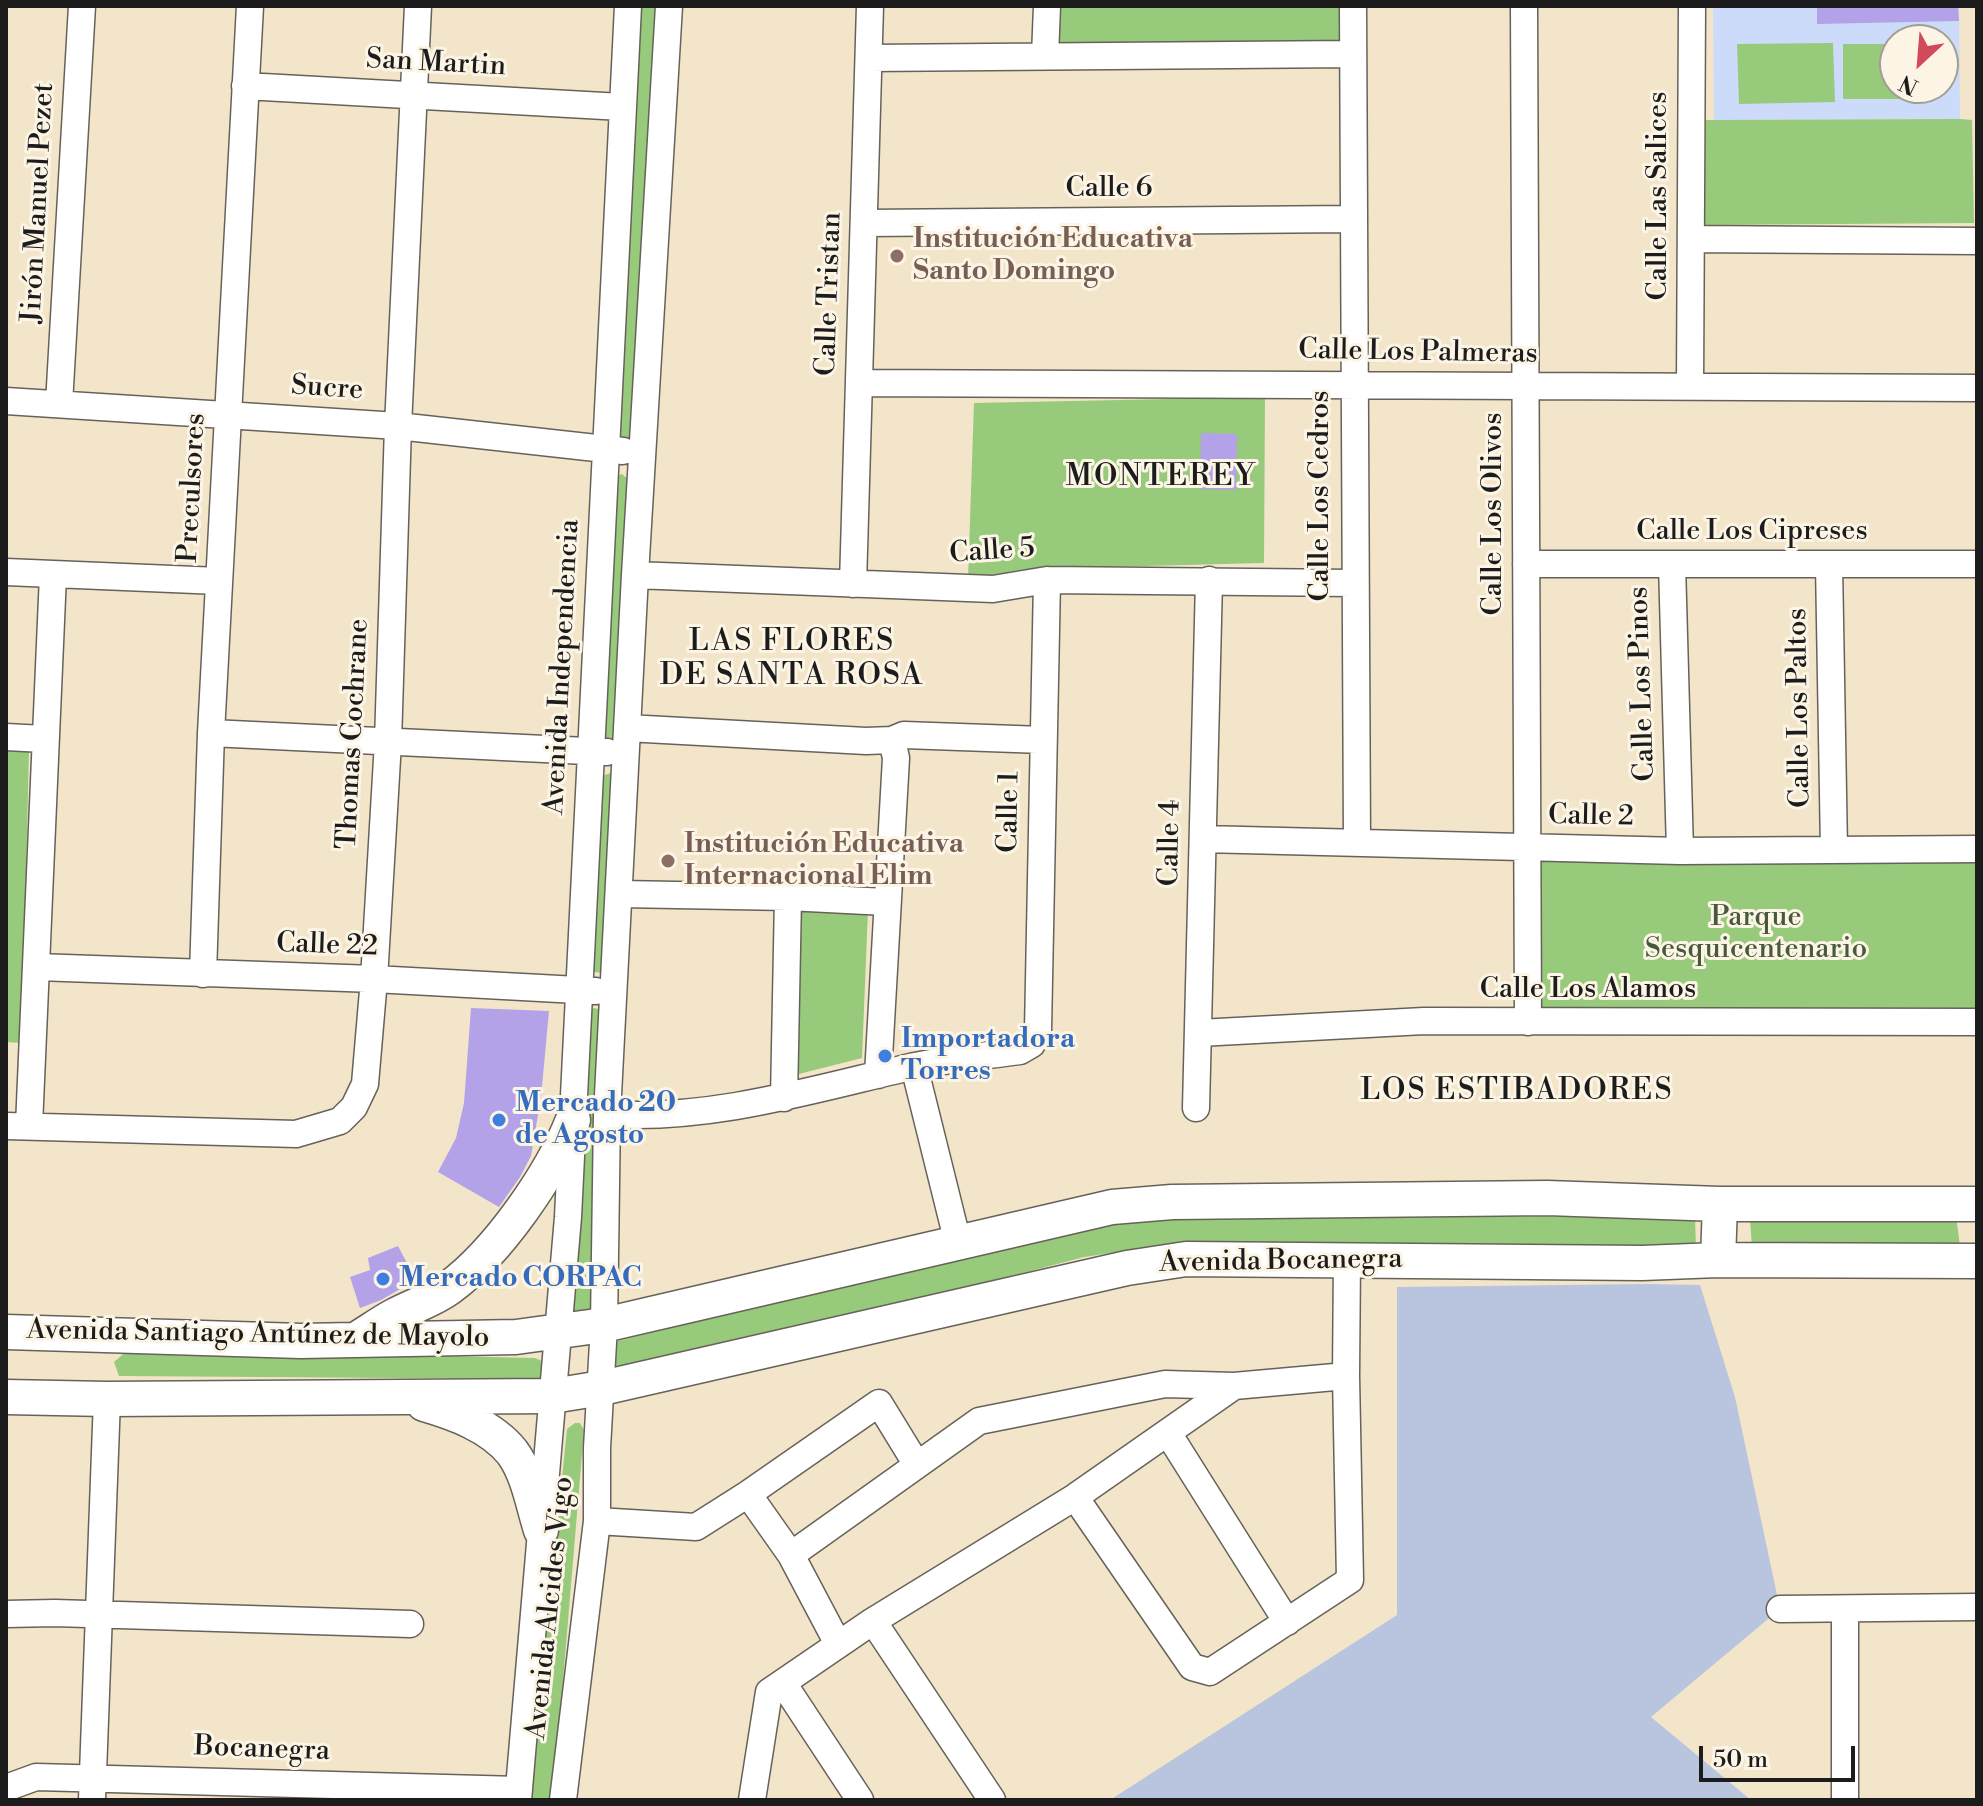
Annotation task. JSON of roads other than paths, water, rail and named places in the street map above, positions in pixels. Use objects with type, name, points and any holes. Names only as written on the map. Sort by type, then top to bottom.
[{"type":"main road","points":[[355,1340],[393,1316],[449,1289],[495,1243],[542,1181],[561,1149],[573,1120]]},
{"type":"main road","points":[[558,1330],[604,1325],[1112,1207],[1172,1202],[1547,1198],[1720,1204],[1977,1204]]},
{"type":"main road","points":[[1718,1260],[1720,1204]]},
{"type":"main road","name":"Avenida Bocanegra","points":[[552,1396],[602,1388],[1127,1268],[1186,1259],[1642,1263],[1718,1260],[1977,1261]]},
{"type":"main road","name":"Avenida Santiago Antúnez de Mayolo","points":[[6,1332],[241,1340],[355,1340],[516,1337],[558,1330]]},
{"type":"main road","name":"Avenida Santiago Antúnez de Mayolo","points":[[6,1397],[552,1396]]},
{"type":"main road","points":[[400,1397],[456,1413],[491,1433],[512,1453],[527,1485],[541,1530]]},
{"type":"street","name":"Jirón Manuel Pezet","points":[[59,404],[82,6]]},
{"type":"street","name":"Preculsores","points":[[203,974],[211,733],[250,6]]},
{"type":"street","name":"Thomas Cochrane","points":[[18,1126],[296,1134],[340,1121],[354,1107],[365,1084],[388,742],[398,426],[418,6]]},
{"type":"street","name":"Avenida Independencia","points":[[558,1330],[580,990],[628,6]]},
{"type":"street","points":[[604,1325],[607,1114],[669,6]]},
{"type":"street","name":"Calle Tristan","points":[[853,584],[870,6]]},
{"type":"street","points":[[1045,56],[1047,6]]},
{"type":"street","name":"Calle Los Cedros","points":[[1353,6],[1353,583],[1357,841]]},
{"type":"street","name":"Calle Los Olivos","points":[[1524,6],[1528,1022]]},
{"type":"street","name":"Calle Las Salices","points":[[1690,385],[1692,6]]},
{"type":"street","points":[[869,58],[1352,54]]},
{"type":"street","name":"San Martin","points":[[245,86],[622,107]]},
{"type":"street","name":"Calle 6","points":[[866,223],[1352,219]]},
{"type":"street","points":[[1691,239],[1977,241]]},
{"type":"street","name":"Calle Los Palmeras","points":[[859,383],[1977,388]]},
{"type":"street","name":"Sucre","points":[[6,401],[398,426],[606,450],[643,451]]},
{"type":"street","name":"Calle Los Cipreses","points":[[1526,564],[1977,564]]},
{"type":"street","name":"Calle Los Pinos","points":[[1672,564],[1680,851]]},
{"type":"street","name":"Calle Los Paltos","points":[[1829,564],[1834,850]]},
{"type":"street","points":[[6,572],[219,581]]},
{"type":"street","points":[[18,1126],[37,967],[53,575]]},
{"type":"street","name":"Calle 5","points":[[635,575],[993,589],[1047,580],[1353,583]]},
{"type":"street","name":"Calle 1","points":[[914,1066],[1020,1051],[1032,1044],[1038,1030],[1047,580]]},
{"type":"street","name":"Calle 4","points":[[1196,1108],[1209,580]]},
{"type":"street","points":[[211,733],[591,751],[626,740],[866,741],[892,740],[904,735],[1043,740]]},
{"type":"street","points":[[6,737],[44,739]]},
{"type":"street","points":[[878,1075],[896,758],[892,740]]},
{"type":"street","name":"Calle 2","points":[[1203,839],[1680,851],[1977,849]]},
{"type":"street","points":[[620,894],[886,902]]},
{"type":"street","points":[[784,1098],[788,897]]},
{"type":"street","name":"Calle 22","points":[[37,967],[615,991]]},
{"type":"street","name":"Calle Los Alamos","points":[[1199,1033],[1424,1021],[1977,1022]]},
{"type":"street","points":[[607,1114],[635,1116],[671,1113],[784,1098],[914,1066],[958,1243]]},
{"type":"street","points":[[1075,1497],[1192,1667],[1210,1672],[1350,1580],[1347,1259]]},
{"type":"street","name":"Avenida Alcides Vigo","points":[[563,1800],[597,1521],[597,1448],[604,1325]]},
{"type":"street","name":"Avenida Alcides Vigo","points":[[518,1795],[558,1330]]},
{"type":"street","points":[[791,1555],[979,1421],[1165,1384],[1234,1386],[1346,1376]]},
{"type":"street","points":[[752,1800],[769,1692],[873,1621],[1075,1497],[1234,1386]]},
{"type":"street","points":[[92,1789],[107,1399]]},
{"type":"street","points":[[597,1521],[696,1527],[879,1403],[917,1465]]},
{"type":"street","points":[[1168,1433],[1287,1622]]},
{"type":"street","points":[[748,1494],[791,1555],[838,1644]]},
{"type":"street","points":[[1780,1609],[1977,1607]]},
{"type":"street","points":[[1845,1610],[1845,1800]]},
{"type":"street","points":[[6,1614],[410,1624]]},
{"type":"street","points":[[873,1621],[992,1800]]},
{"type":"street","points":[[783,1683],[860,1800]]},
{"type":"street","name":"Bocanegra","points":[[6,1788],[36,1777],[92,1789],[518,1795]]},
{"type":"place","name":"Institución Educativa Santo Domingo","points":[[897,256]]},
{"type":"place","name":"Institución Educativa Internacional Elim","points":[[668,861]]},
{"type":"place","name":"Importadora Torres","points":[[885,1056]]},
{"type":"place","name":"Mercado 20 de Agosto","points":[[499,1120]]},
{"type":"place","name":"Mercado CORPAC","points":[[383,1279]]},
{"type":"district","name":"MONTEREY","points":[[1161,478]]},
{"type":"district","name":"LAS FLORES DE SANTA ROSA","points":[[792,660]]},
{"type":"district","name":"LOS ESTIBADORES","points":[[1517,1092]]},
{"type":"park label","name":"Parque Sesquicentenario","points":[[1756,934]]}]
